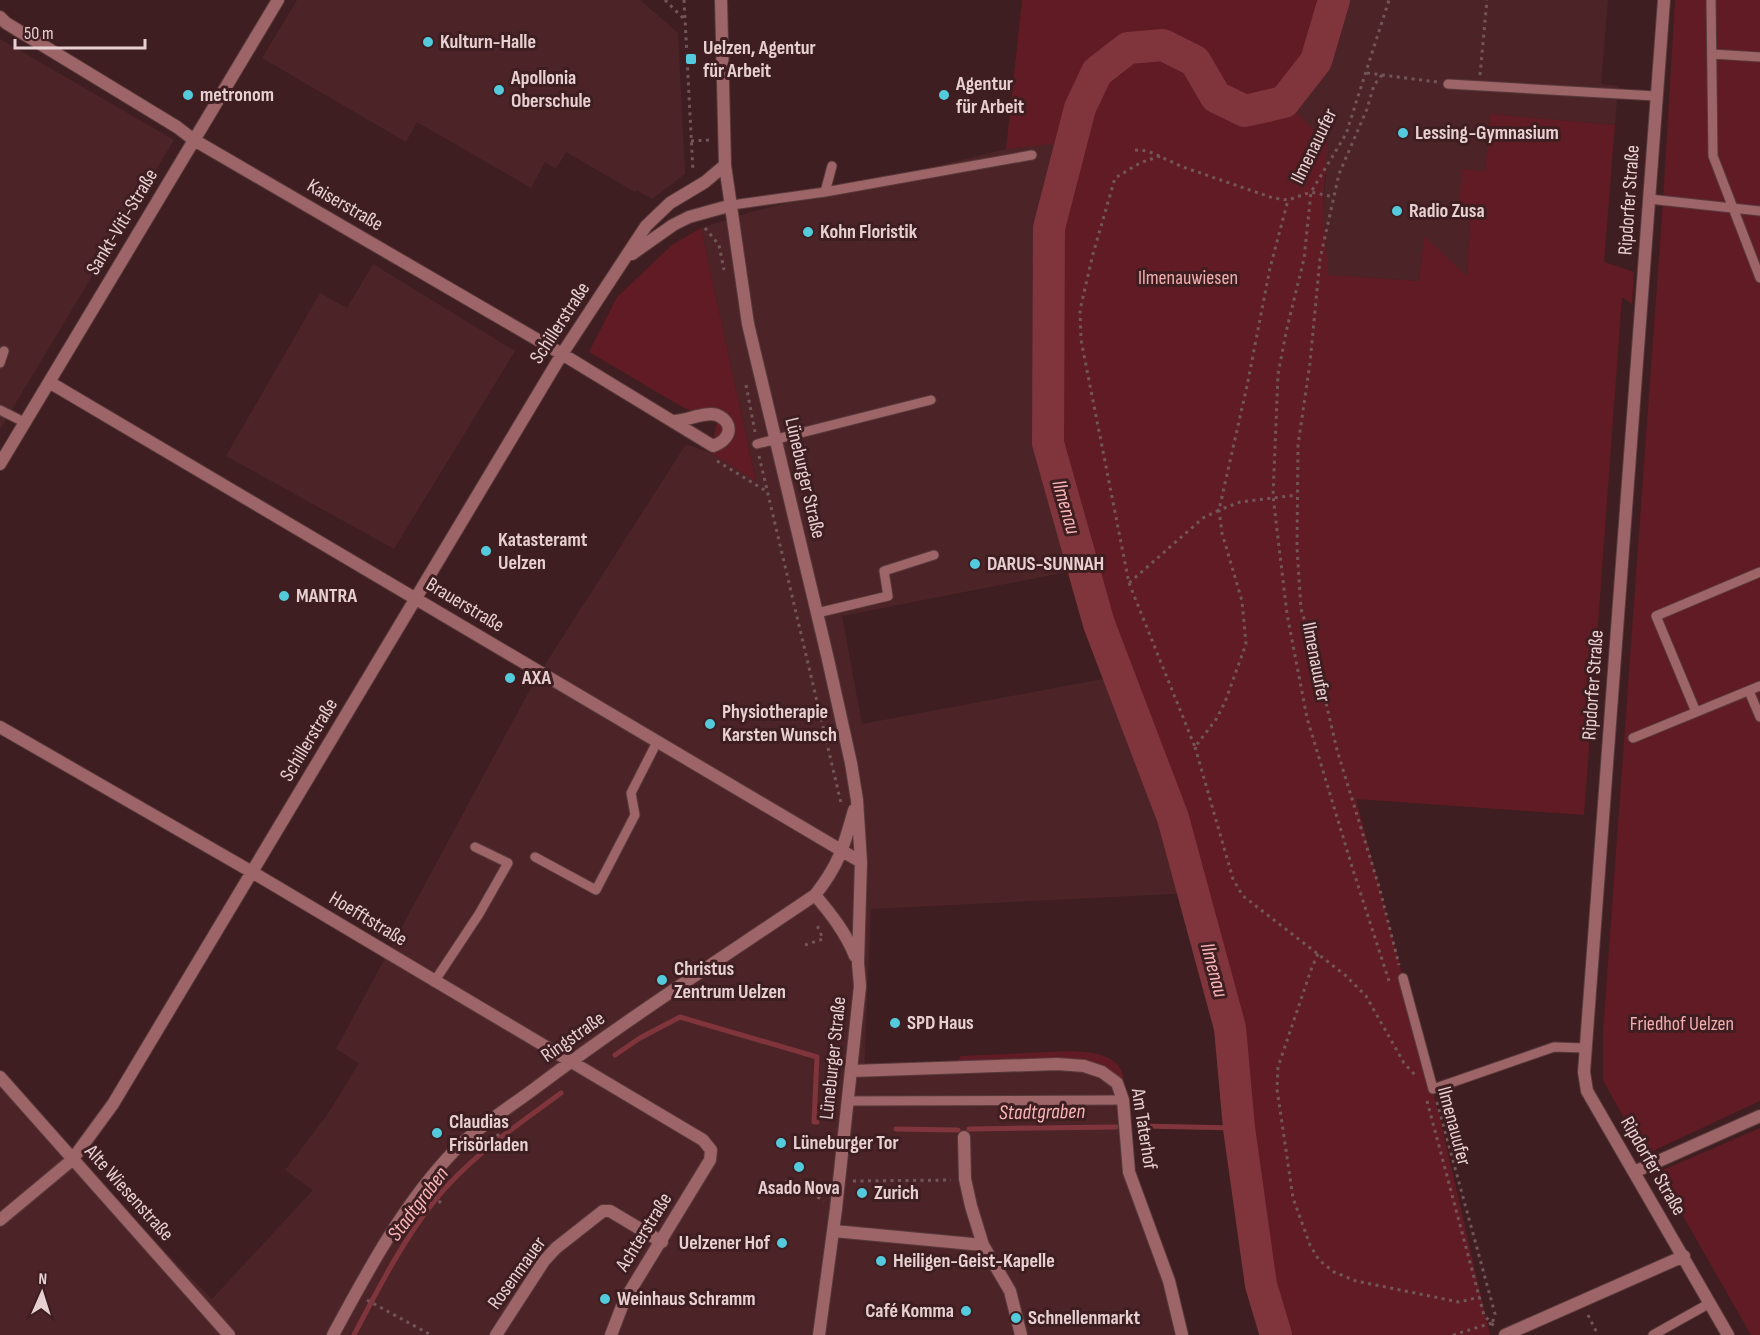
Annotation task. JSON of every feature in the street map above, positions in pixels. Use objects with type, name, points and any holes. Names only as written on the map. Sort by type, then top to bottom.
[{"type":"street","name":"Sankt-Viti-Straße","points":[[0,464],[278,0]]},
{"type":"street","name":"Lüneburger Straße","points":[[721,0],[725,165],[748,324],[817,613],[851,763],[857,800],[861,862],[858,963],[860,986],[834,1231],[819,1335]]},
{"type":"street","name":"Ripdorfer Straße","points":[[1664,0],[1584,1072],[1587,1091],[1728,1335]]},
{"type":"street","name":"Kaiserstraße","points":[[2,23],[177,127],[194,140],[562,354],[713,446]]},
{"type":"street","name":"Schillerstraße","points":[[0,1220],[72,1160],[113,1104],[562,354],[646,226],[670,203],[705,182],[725,165]]},
{"type":"street","name":"Schillerstraße","points":[[627,258],[673,225],[701,213],[732,205]]},
{"type":"street","name":"Brauerstraße","points":[[49,382],[861,862]]},
{"type":"street","points":[[674,421],[685,421],[708,413],[718,416],[725,421],[728,429],[727,438],[722,443],[713,446]]},
{"type":"street","name":"Hoefftstraße","points":[[0,727],[252,872],[434,982],[571,1061],[703,1140],[711,1150]]},
{"type":"street","name":"Ringstraße","points":[[333,1335],[358,1288],[398,1223],[456,1148],[571,1061],[815,895],[829,878],[843,851],[857,800]]},
{"type":"street","name":"Lüneburger Straße","points":[[815,895],[844,934],[858,963]]},
{"type":"street","name":"Am Taterhof","points":[[852,1071],[1057,1064],[1084,1066],[1102,1072],[1117,1083],[1123,1100],[1129,1172],[1169,1281],[1182,1335]]},
{"type":"street","name":"Alte Wiesenstraße","points":[[0,1077],[229,1335]]},
{"type":"street","points":[[1634,1172],[1760,1116]]},
{"type":"street","points":[[964,1137],[965,1179],[983,1245],[1010,1291],[1021,1335]]},
{"type":"street","name":"Achterstraße","points":[[611,1335],[624,1301],[710,1160],[711,1150]]},
{"type":"street","name":"Rosenmauer","points":[[496,1335],[544,1261],[556,1248],[603,1211],[610,1211],[662,1242]]},
{"type":"street","points":[[834,1231],[983,1245]]},
{"type":"street","points":[[1505,1335],[1684,1256]]},
{"type":"lane","points":[[1711,0],[1713,156],[1760,278]]},
{"type":"lane","points":[[1712,54],[1760,57]]},
{"type":"lane","points":[[1448,84],[1656,96]]},
{"type":"lane","points":[[732,205],[825,192],[1032,155]]},
{"type":"lane","points":[[825,192],[832,166]]},
{"type":"lane","points":[[1649,199],[1760,211]]},
{"type":"lane","points":[[0,363],[4,351]]},
{"type":"lane","points":[[757,444],[931,400]]},
{"type":"lane","points":[[0,410],[24,422]]},
{"type":"lane","points":[[817,613],[888,596],[884,571],[934,555]]},
{"type":"lane","points":[[1696,712],[1656,616],[1760,572]]},
{"type":"lane","points":[[1634,738],[1760,686]]},
{"type":"lane","points":[[1749,691],[1760,717]]},
{"type":"lane","points":[[535,857],[596,890],[635,815],[631,793],[657,742]]},
{"type":"lane","points":[[434,982],[479,914],[508,863],[475,847]]},
{"type":"lane","points":[[1403,978],[1433,1089],[1554,1047],[1585,1048]]},
{"type":"lane","points":[[849,1101],[1123,1100]]},
{"type":"lane","points":[[1653,1335],[1710,1303]]},
{"type":"path","points":[[665,0],[685,20]]},
{"type":"path","name":"Ilmenauufer","points":[[1389,0],[1346,134],[1311,192],[1304,259],[1278,374],[1273,496],[1287,614],[1307,718],[1389,983]]},
{"type":"path","points":[[1479,85],[1487,0]]},
{"type":"path","points":[[1366,73],[1448,84]]},
{"type":"path","points":[[1382,75],[1374,85],[1367,109],[1339,174],[1320,260],[1310,363],[1298,445],[1297,548],[1301,609],[1313,647],[1337,750],[1380,890],[1403,978]]},
{"type":"path","points":[[691,141],[724,140]]},
{"type":"path","points":[[1135,150],[1160,156],[1183,167],[1273,198],[1288,200],[1311,192],[1334,197]]},
{"type":"path","points":[[1160,156],[1115,178],[1080,310],[1080,340],[1084,363],[1108,468],[1129,582],[1195,747],[1233,879],[1243,896],[1345,975],[1366,996],[1404,1063],[1423,1085],[1433,1089],[1494,1314],[1492,1323],[1482,1324],[1452,1335]]},
{"type":"path","points":[[1195,747],[1217,718],[1225,702],[1246,644],[1242,601],[1222,533],[1219,510],[1247,386],[1270,268],[1288,200]]},
{"type":"path","points":[[713,446],[715,459],[766,491]]},
{"type":"path","points":[[1129,582],[1203,518],[1240,502],[1273,496],[1298,495]]},
{"type":"path","points":[[805,945],[823,939],[817,925],[823,921]]},
{"type":"path","points":[[1318,954],[1278,1067],[1277,1089],[1293,1198],[1310,1245],[1318,1260],[1334,1272],[1356,1281],[1459,1302],[1480,1297]]},
{"type":"path","name":"Ilmenauufer","points":[[1423,1085],[1484,1315],[1492,1323]]},
{"type":"path","points":[[497,1133],[504,1142]]},
{"type":"path","points":[[768,1195],[789,1179],[836,1209]]},
{"type":"path","points":[[839,1181],[965,1179]]},
{"type":"path","points":[[432,1195],[441,1203]]},
{"type":"path","points":[[367,1300],[431,1335]]},
{"type":"path","points":[[1575,1304],[1590,1316],[1598,1335]]},
{"type":"shaded area","name":"Apollonia Oberschule","points":[[297,0],[640,0],[678,33],[685,174],[652,199],[636,190],[635,192],[566,152],[556,169],[545,162],[531,188],[417,122],[406,142],[262,58]]},
{"type":"shaded area","name":"Lessing-Gymnasium","points":[[1334,0],[1608,0],[1601,84],[1618,86],[1615,125],[1490,114],[1485,171],[1462,169],[1470,219],[1467,277],[1424,237],[1419,281],[1327,275],[1323,206],[1326,175],[1284,102],[1316,61]]},
{"type":"shaded area","points":[[0,39],[174,140],[0,429]]},
{"type":"shaded area","points":[[1072,141],[1049,228],[1048,443],[1082,569],[842,616],[862,724],[1113,677],[1173,818],[1193,893],[871,909],[864,1075],[1084,1070],[1102,1075],[1114,1085],[1121,1104],[1125,1174],[1167,1284],[1178,1335],[0,1335],[0,1083],[212,1299],[313,1190],[285,1170],[327,1115],[359,1063],[336,1049],[534,682],[686,444],[711,453],[756,480],[701,228],[751,212],[1006,149]]},
{"type":"shaded area","points":[[373,264],[515,351],[394,549],[226,456],[320,293],[347,308]]},
{"type":"green space","name":"Ilmenauwiesen","points":[[1022,0],[1334,0],[1316,61],[1285,102],[1327,142],[1323,206],[1328,275],[1419,281],[1424,236],[1467,276],[1470,220],[1458,216],[1462,169],[1485,171],[1490,114],[1615,125],[1604,262],[1634,272],[1632,304],[1622,297],[1584,815],[1356,799],[1439,1114],[1490,1335],[1269,1335],[1252,1273],[1250,1194],[1239,1128],[1229,1025],[1173,818],[1099,624],[1048,443],[1049,228],[1071,142],[1006,149]]},
{"type":"green space","name":"Friedhof Uelzen","points":[[1675,0],[1760,0],[1760,1101],[1644,1155],[1603,1080],[1603,1032],[1663,201]]},
{"type":"green space","points":[[701,228],[756,481],[711,453],[717,421],[684,408],[589,352],[617,297],[672,245]]},
{"type":"green space","points":[[1071,1051],[1100,1055],[1113,1061],[1122,1072],[1124,1091],[1101,1068],[956,1062],[961,1056]]},
{"type":"green space","points":[[1760,1128],[1760,1335],[1751,1335],[1658,1172]]},
{"type":"waterway","name":"Ilmenau","points":[[1276,1335],[1261,1285],[1239,1128],[1230,1028],[1173,818],[1099,624],[1048,443],[1049,228],[1080,108],[1097,72],[1128,48],[1163,45],[1195,61],[1216,97],[1245,111],[1284,102],[1316,61],[1334,0]]},
{"type":"waterway","name":"Stadtgraben","points":[[615,1055],[640,1038],[680,1017],[817,1057],[814,1122],[817,1122]]},
{"type":"waterway","name":"Stadtgraben","points":[[354,1335],[409,1236],[436,1199],[476,1158],[561,1093]]},
{"type":"waterway","name":"Stadtgraben","points":[[1141,1126],[1239,1128]]},
{"type":"waterway","name":"Stadtgraben","points":[[969,1129],[1116,1127]]},
{"type":"waterway","name":"Stadtgraben","points":[[896,1129],[958,1130]]},
{"type":"place","name":"Kulturn-Halle","points":[[428,42]]},
{"type":"place","name":"Uelzen, Agentur für Arbeit","points":[[691,59]]},
{"type":"place","name":"Apollonia Oberschule","points":[[499,90]]},
{"type":"place","name":"metronom","points":[[188,95]]},
{"type":"place","name":"Agentur für Arbeit","points":[[944,95]]},
{"type":"place","name":"Lessing-Gymnasium","points":[[1403,133]]},
{"type":"place","name":"Radio Zusa","points":[[1397,211]]},
{"type":"place","name":"Kohn Floristik","points":[[808,232]]},
{"type":"place","name":"Katasteramt Uelzen","points":[[486,551]]},
{"type":"place","name":"DARUS-SUNNAH","points":[[975,564]]},
{"type":"place","name":"MANTRA","points":[[284,596]]},
{"type":"place","name":"AXA","points":[[510,678]]},
{"type":"place","name":"Physiotherapie Karsten Wunsch","points":[[710,724]]},
{"type":"place","name":"Christus Zentrum Uelzen","points":[[662,980]]},
{"type":"place","name":"SPD Haus","points":[[895,1023]]},
{"type":"place","name":"Claudias Frisörladen","points":[[437,1133]]},
{"type":"place","name":"Lüneburger Tor","points":[[781,1143]]},
{"type":"place","name":"Asado Nova","points":[[799,1167]]},
{"type":"place","name":"Zurich","points":[[862,1193]]},
{"type":"place","name":"Uelzener Hof","points":[[782,1243]]},
{"type":"place","name":"Heiligen-Geist-Kapelle","points":[[881,1261]]},
{"type":"place","name":"Weinhaus Schramm","points":[[605,1299]]},
{"type":"place","name":"Café Komma","points":[[966,1311]]},
{"type":"place","name":"Schnellenmarkt","points":[[1016,1318]]}]
